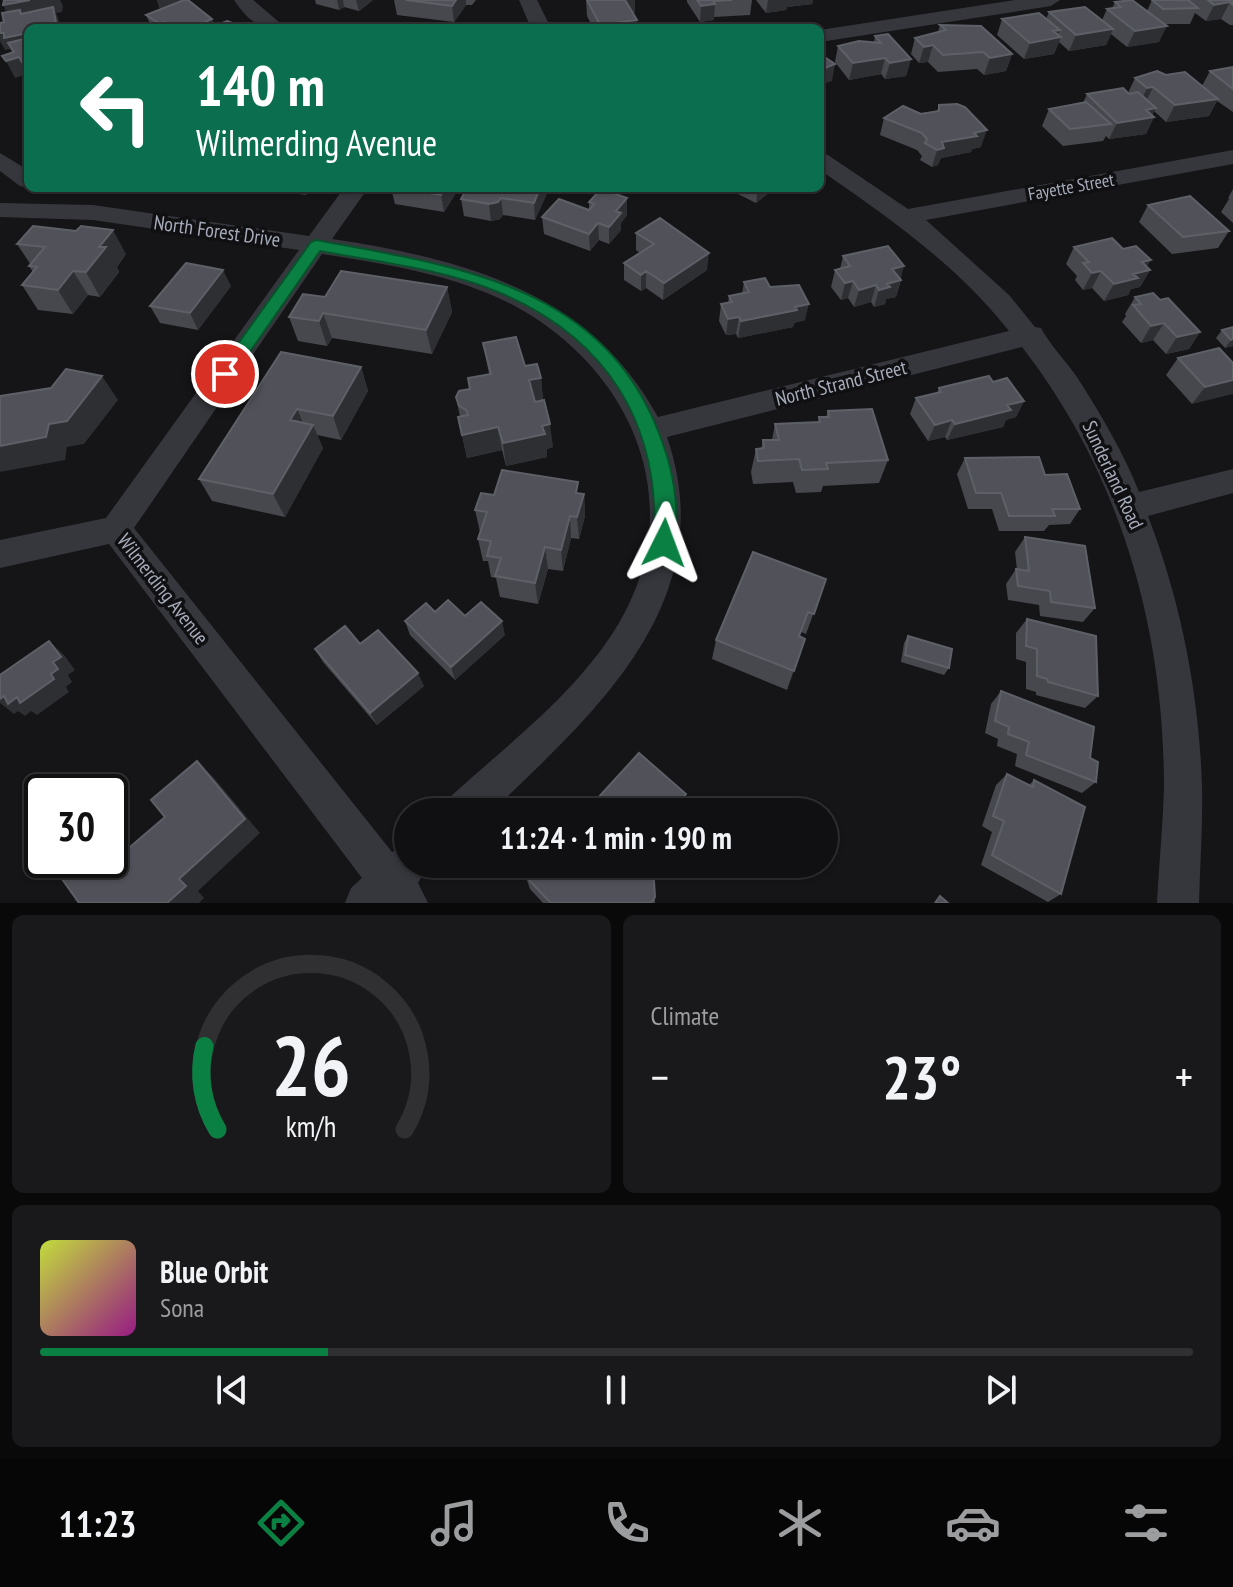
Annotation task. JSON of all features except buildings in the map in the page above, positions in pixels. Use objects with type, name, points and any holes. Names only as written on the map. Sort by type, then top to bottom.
[{"type":"street","points":[[243,0],[256,15],[270,24]]},
{"type":"street","points":[[528,0],[539,24]]},
{"type":"street","points":[[824,35],[1051,0]]},
{"type":"street","name":"Fayette Street","points":[[909,216],[1233,157]]},
{"type":"street","points":[[0,160],[24,178]]},
{"type":"street","name":"Sunderland Road","points":[[824,163],[909,216],[961,260],[1031,335],[1072,391],[1101,441],[1132,507],[1158,585],[1173,655],[1184,748],[1185,832],[1178,903]]},
{"type":"street","name":"North Forest Drive","points":[[45,192],[75,209]]},
{"type":"street","name":"Wilmerding Avenue","points":[[353,192],[116,529],[393,888]]},
{"type":"street","name":"North Forest Drive","points":[[0,210],[75,209],[316,245],[461,274],[503,288],[542,307],[577,332],[605,358],[631,393],[650,430],[660,461],[666,502],[664,543],[650,594],[626,642],[592,688],[478,798]]},
{"type":"street","name":"North Strand Street","points":[[650,430],[1031,335]]},
{"type":"street","points":[[1132,507],[1233,481]]},
{"type":"street","points":[[0,554],[116,529]]},
{"type":"route","points":[[225,374],[316,245],[444,269],[503,288],[542,307],[577,332],[605,358],[631,393],[650,430],[660,461],[666,502],[664,543]]}]
